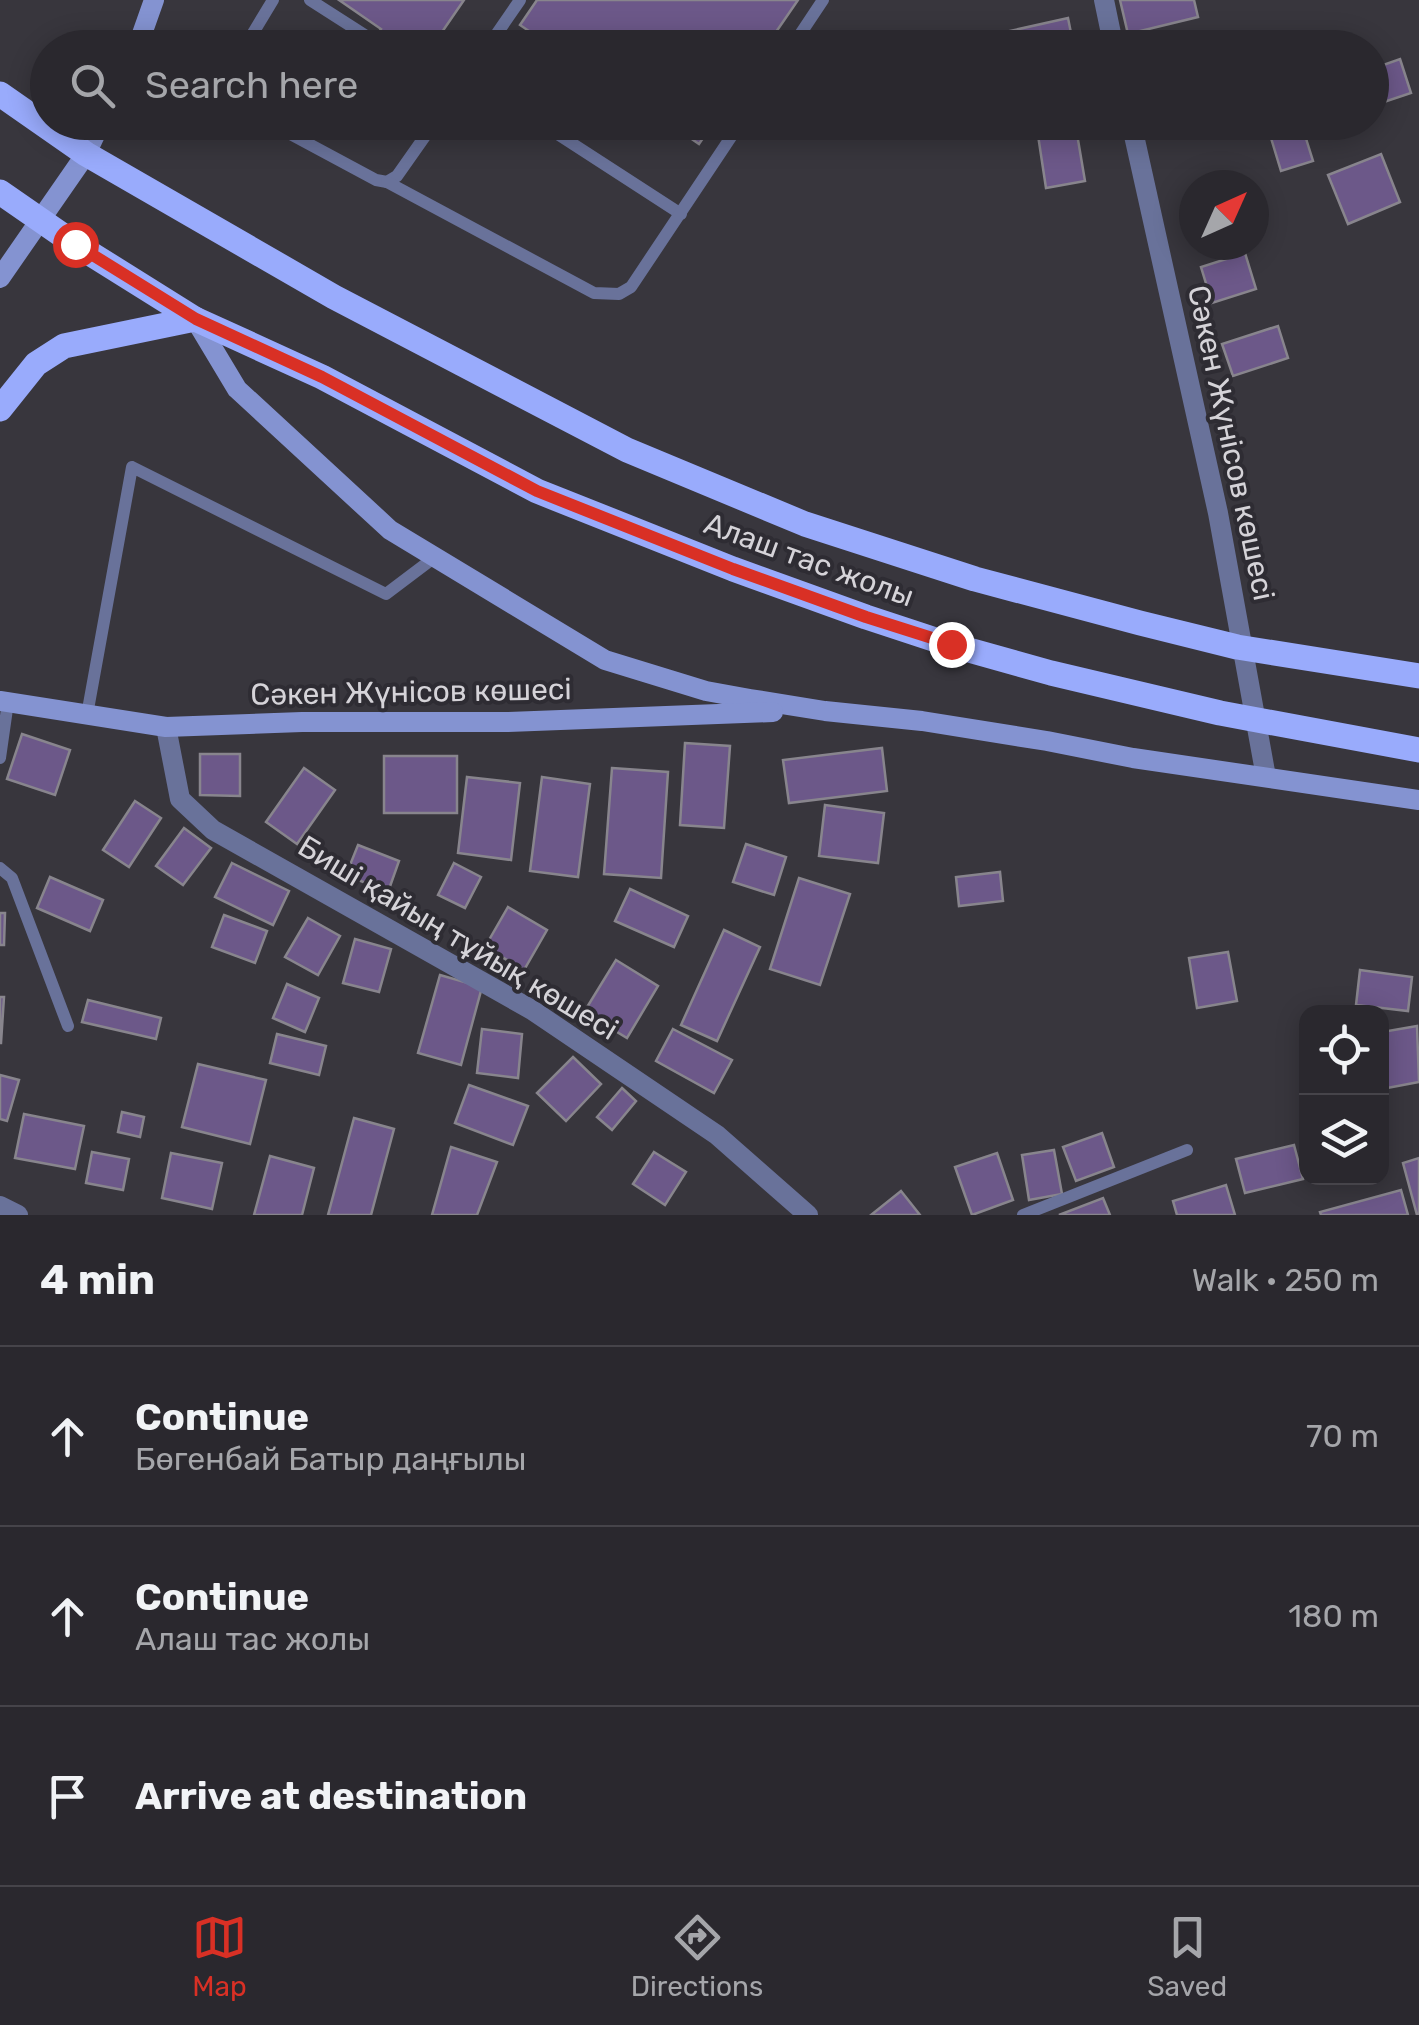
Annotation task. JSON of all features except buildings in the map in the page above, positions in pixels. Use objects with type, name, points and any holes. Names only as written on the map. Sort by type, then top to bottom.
[{"type":"main road","name":"Алаш тас жолы","points":[[0,94],[30,115]]},
{"type":"main road","name":"Алаш тас жолы","points":[[66,140],[334,298],[627,450],[806,524],[976,579],[1140,623],[1237,647],[1419,676]]},
{"type":"main road","name":"Алаш тас жолы","points":[[0,192],[196,319],[322,377],[537,491],[733,569],[866,617],[1051,673],[1220,713],[1419,750]]},
{"type":"main road","points":[[0,409],[36,364],[64,346],[196,319]]},
{"type":"street","points":[[143,30],[154,0]]},
{"type":"street","points":[[1104,0],[1110,30]]},
{"type":"street","points":[[0,278],[93,140]]},
{"type":"street","name":"Сәкен Жүнісов көшесі","points":[[1135,140],[1218,513],[1266,776]]},
{"type":"street","points":[[196,319],[238,388],[390,530],[605,660],[706,690],[825,711],[922,720],[1132,758],[1419,800]]},
{"type":"street","name":"Сәкен Жүнісов көшесі","points":[[4,702],[166,727],[302,722],[508,722],[825,711]]},
{"type":"street","name":"Биші қайың тұйық көшесі","points":[[166,727],[180,799],[213,830],[532,1010],[718,1135],[808,1215]]},
{"type":"street","points":[[0,1206],[18,1215]]},
{"type":"lane","points":[[255,30],[273,0]]},
{"type":"lane","points":[[310,0],[357,30]]},
{"type":"lane","points":[[499,30],[520,0]]},
{"type":"lane","points":[[803,30],[823,0]]},
{"type":"lane","points":[[302,140],[594,293],[607,295],[631,287],[730,140]]},
{"type":"lane","points":[[386,182],[398,176],[423,140]]},
{"type":"lane","points":[[567,140],[680,214]]},
{"type":"lane","points":[[86,715],[132,467],[386,594],[434,557]]},
{"type":"lane","points":[[0,758],[4,702]]},
{"type":"lane","points":[[0,868],[12,878],[68,1026]]},
{"type":"lane","points":[[1023,1215],[1187,1150]]},
{"type":"route","points":[[75,244],[196,319],[322,377],[537,491],[733,569],[951,644]]}]
